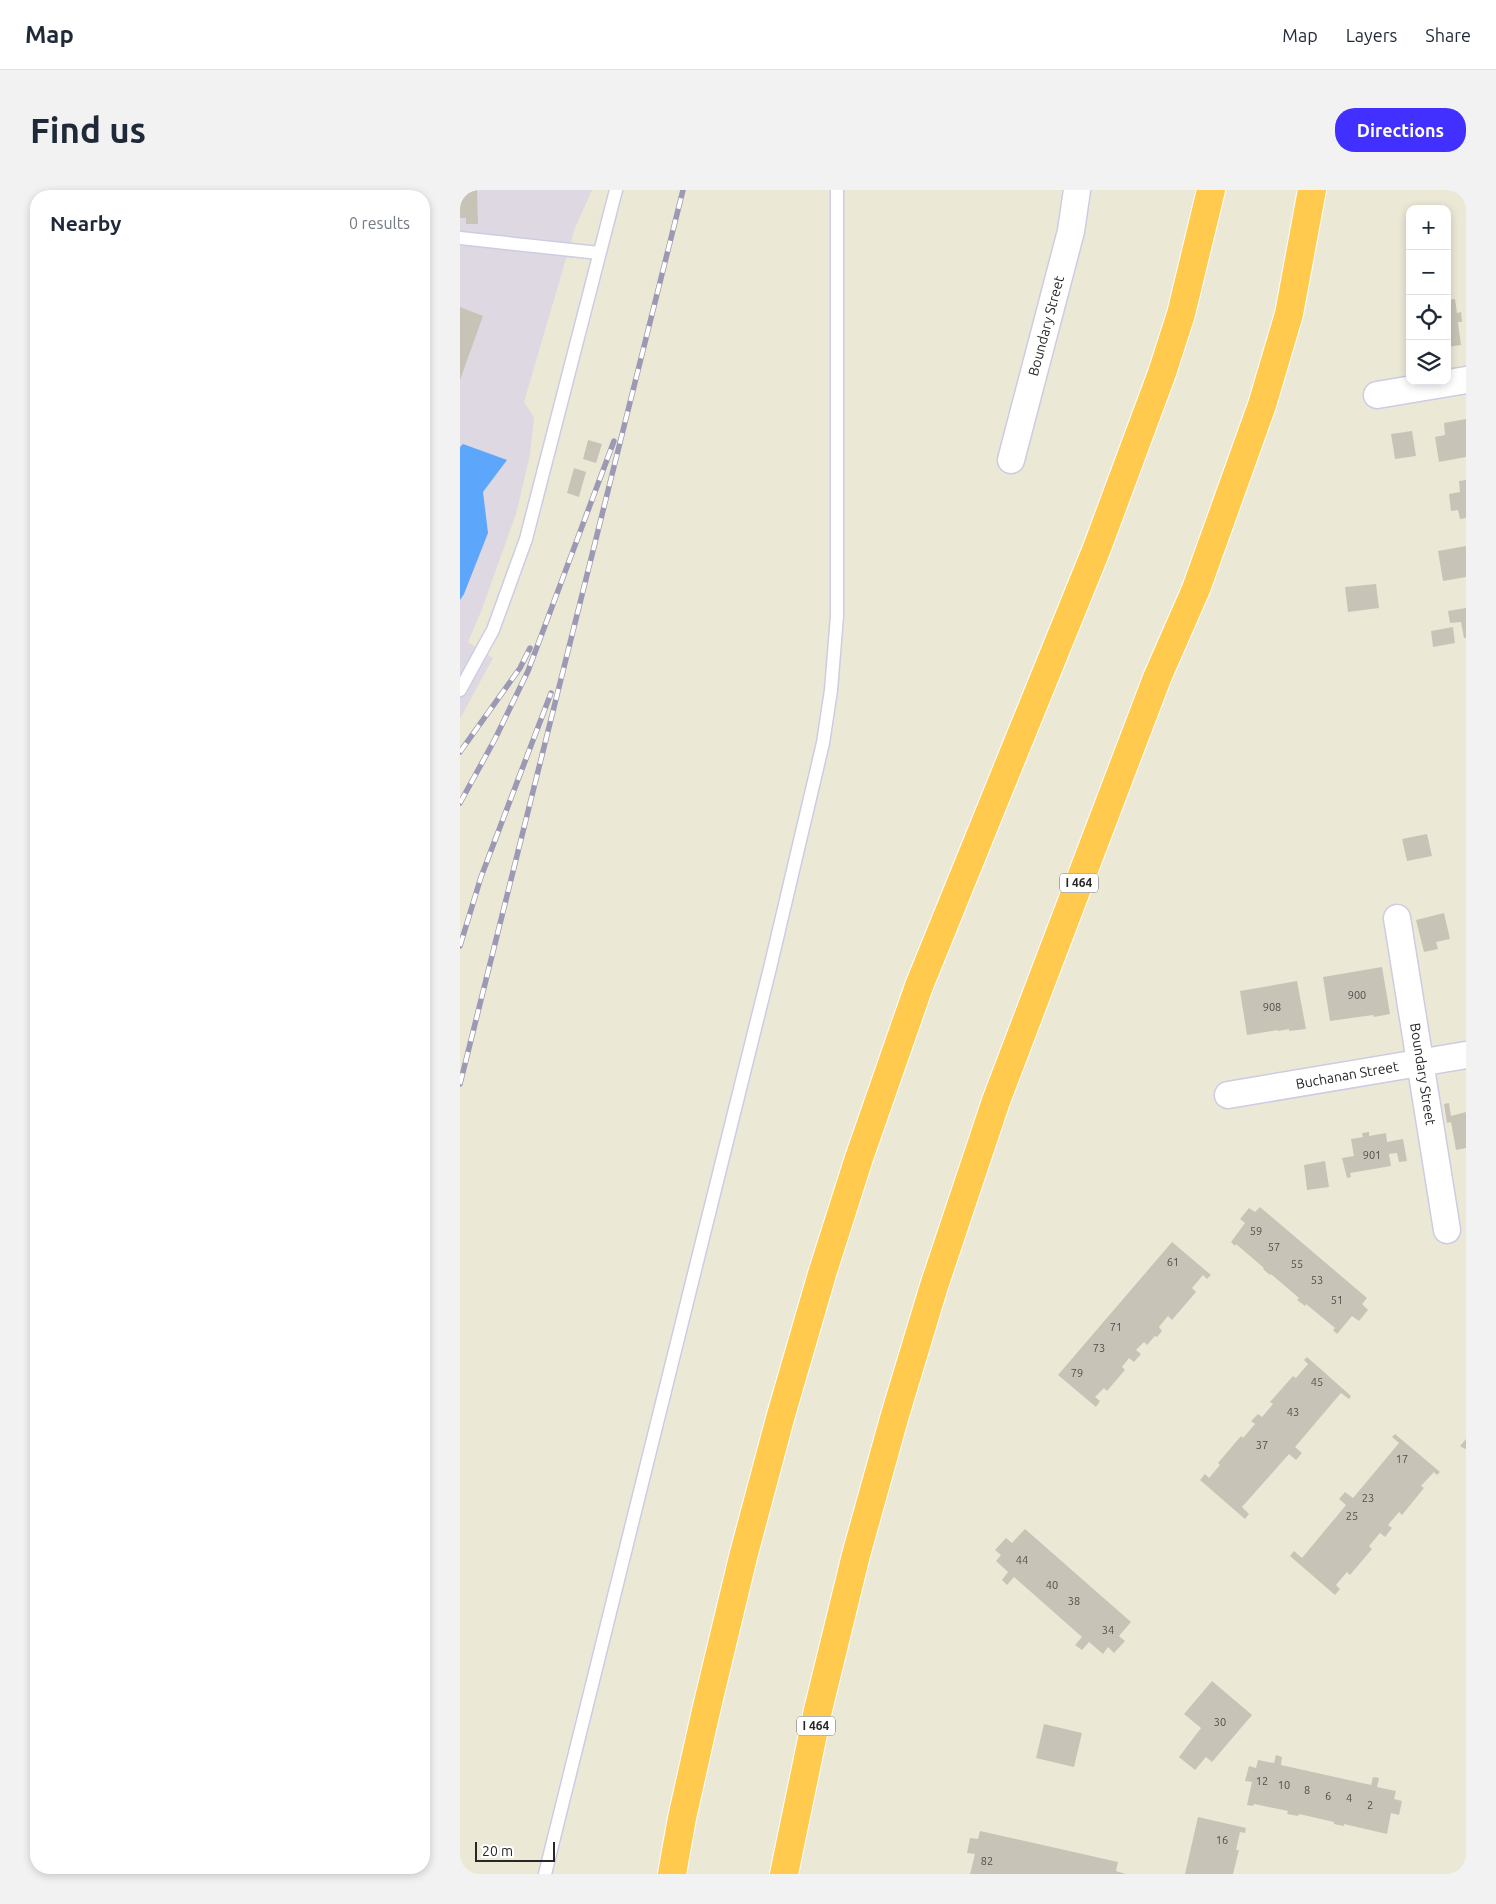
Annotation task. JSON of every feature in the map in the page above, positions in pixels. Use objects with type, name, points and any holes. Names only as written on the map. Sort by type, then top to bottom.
[{"type":"highway","points":[[672,1874],[682,1818],[706,1710],[744,1557],[784,1406],[822,1274],[856,1167],[919,986],[1097,548],[1162,373],[1181,314],[1211,190]]},
{"type":"highway","name":"I 464","points":[[784,1874],[818,1710],[856,1556],[895,1415],[934,1286],[996,1101],[1154,688],[1196,589],[1262,405],[1288,314],[1312,190]]},
{"type":"street","name":"Boundary Street","points":[[1011,460],[1071,231],[1077,190]]},
{"type":"street","points":[[1378,395],[1466,380]]},
{"type":"street","name":"Boundary Street","points":[[1398,918],[1448,1230]]},
{"type":"street","name":"Buchanan Street","points":[[1228,1095],[1466,1055]]},
{"type":"lane","points":[[462,684],[493,630],[526,538],[616,190]]},
{"type":"lane","points":[[545,1874],[770,968],[823,743],[831,690],[837,616],[837,190]]},
{"type":"lane","points":[[460,238],[599,253]]},
{"type":"shaded area","points":[[460,190],[592,190],[575,228],[524,402],[534,417],[530,455],[516,514],[482,609],[468,642],[493,658],[460,719]]},
{"type":"water","points":[[463,444],[507,460],[483,492],[488,533],[460,600],[460,447]]},
{"type":"building","points":[[460,190],[477,190],[478,224],[466,224],[466,218],[460,218]]},
{"type":"building","points":[[1455,299],[1457,313],[1461,312],[1462,322],[1458,322],[1461,345],[1451,346],[1451,340],[1451,300]]},
{"type":"building","points":[[460,307],[483,316],[460,380]]},
{"type":"building","points":[[1466,419],[1466,457],[1439,462],[1435,437],[1445,435],[1444,423]]},
{"type":"building","points":[[1412,431],[1416,456],[1395,459],[1391,434]]},
{"type":"building","points":[[588,440],[602,444],[596,463],[583,459]]},
{"type":"building","points":[[574,468],[586,472],[579,497],[567,493]]},
{"type":"building","points":[[1466,480],[1466,518],[1460,519],[1458,510],[1451,511],[1449,494],[1460,492],[1459,481]]},
{"type":"building","points":[[1466,546],[1466,577],[1443,581],[1438,551]]},
{"type":"building","points":[[1376,584],[1379,608],[1348,612],[1345,587]]},
{"type":"building","points":[[1466,608],[1466,638],[1464,638],[1461,622],[1450,623],[1448,611]]},
{"type":"building","points":[[1453,627],[1455,643],[1433,647],[1431,631]]},
{"type":"building","points":[[1427,834],[1432,856],[1407,861],[1402,839]]},
{"type":"building","points":[[1444,913],[1450,939],[1436,942],[1438,949],[1424,952],[1416,920]]},
{"type":"building","points":[[1382,967],[1390,1014],[1330,1021],[1323,977]]},
{"type":"building","points":[[1297,981],[1306,1029],[1278,1030],[1247,1035],[1240,991]]},
{"type":"building","points":[[1449,1103],[1451,1116],[1466,1112],[1466,1148],[1456,1150],[1451,1122],[1447,1123],[1444,1104]]},
{"type":"building","points":[[1369,1132],[1369,1136],[1386,1133],[1387,1142],[1403,1139],[1407,1161],[1399,1162],[1397,1153],[1389,1154],[1391,1166],[1350,1173],[1351,1177],[1347,1178],[1342,1158],[1354,1156],[1351,1139],[1363,1137],[1362,1133]]},
{"type":"building","points":[[1325,1161],[1329,1187],[1307,1190],[1304,1165]]},
{"type":"building","points":[[1260,1207],[1367,1298],[1362,1304],[1368,1310],[1359,1321],[1352,1316],[1337,1334],[1333,1330],[1335,1328],[1306,1304],[1305,1306],[1297,1300],[1299,1298],[1236,1244],[1235,1246],[1231,1242],[1245,1223],[1240,1219],[1249,1208],[1255,1212]]},
{"type":"building","points":[[1172,1242],[1211,1275],[1207,1279],[1203,1275],[1192,1288],[1196,1292],[1172,1320],[1168,1316],[1159,1327],[1162,1331],[1157,1337],[1155,1336],[1147,1345],[1144,1342],[1136,1350],[1141,1354],[1134,1362],[1129,1358],[1122,1367],[1125,1370],[1107,1391],[1104,1388],[1095,1397],[1100,1401],[1096,1407],[1058,1375]]},
{"type":"building","points":[[1307,1357],[1351,1396],[1349,1399],[1341,1393],[1295,1447],[1302,1453],[1296,1460],[1289,1454],[1242,1507],[1249,1514],[1245,1519],[1200,1480],[1205,1474],[1209,1478],[1220,1465],[1218,1463],[1241,1436],[1243,1438],[1255,1424],[1251,1421],[1258,1414],[1262,1417],[1273,1404],[1270,1402],[1293,1376],[1296,1378],[1308,1364],[1304,1360]]},
{"type":"building","points":[[1395,1434],[1440,1472],[1437,1475],[1434,1472],[1421,1486],[1424,1488],[1402,1515],[1399,1512],[1388,1525],[1392,1528],[1385,1537],[1380,1533],[1369,1546],[1372,1549],[1350,1575],[1347,1572],[1336,1585],[1340,1589],[1335,1595],[1290,1556],[1294,1551],[1302,1558],[1346,1505],[1339,1499],[1345,1492],[1353,1498],[1399,1443],[1392,1437]]},
{"type":"building","points":[[1466,1439],[1466,1448],[1465,1449],[1460,1446]]},
{"type":"building","points":[[1025,1529],[1131,1622],[1119,1636],[1125,1641],[1114,1653],[1108,1647],[1103,1654],[1089,1642],[1082,1650],[1075,1645],[1082,1637],[1014,1577],[1007,1585],[1002,1580],[1008,1572],[996,1561],[1001,1555],[995,1550],[1006,1538],[1012,1543]]},
{"type":"building","points":[[1212,1681],[1252,1715],[1212,1762],[1206,1757],[1195,1770],[1179,1757],[1201,1728],[1184,1714]]},
{"type":"building","points":[[1044,1724],[1082,1733],[1074,1767],[1036,1758]]},
{"type":"building","points":[[1276,1755],[1282,1757],[1281,1765],[1371,1785],[1373,1777],[1379,1778],[1377,1787],[1396,1791],[1394,1799],[1402,1801],[1399,1815],[1391,1813],[1387,1834],[1344,1824],[1344,1826],[1334,1824],[1334,1822],[1299,1814],[1298,1816],[1287,1814],[1288,1811],[1254,1804],[1253,1806],[1247,1805],[1252,1782],[1245,1781],[1249,1766],[1256,1768],[1258,1760],[1274,1763]]},
{"type":"building","points":[[1198,1817],[1246,1828],[1245,1833],[1240,1832],[1236,1850],[1239,1850],[1233,1874],[1185,1874]]},
{"type":"building","points":[[980,1831],[1118,1862],[1116,1871],[1126,1874],[970,1874],[975,1854],[967,1853],[970,1838],[978,1839]]},
{"type":"railway","points":[[460,1084],[683,190]]},
{"type":"railway","points":[[460,803],[495,739],[528,671],[614,441]]},
{"type":"railway","points":[[460,752],[520,668],[530,648]]},
{"type":"railway","points":[[460,946],[481,877],[551,693]]}]
